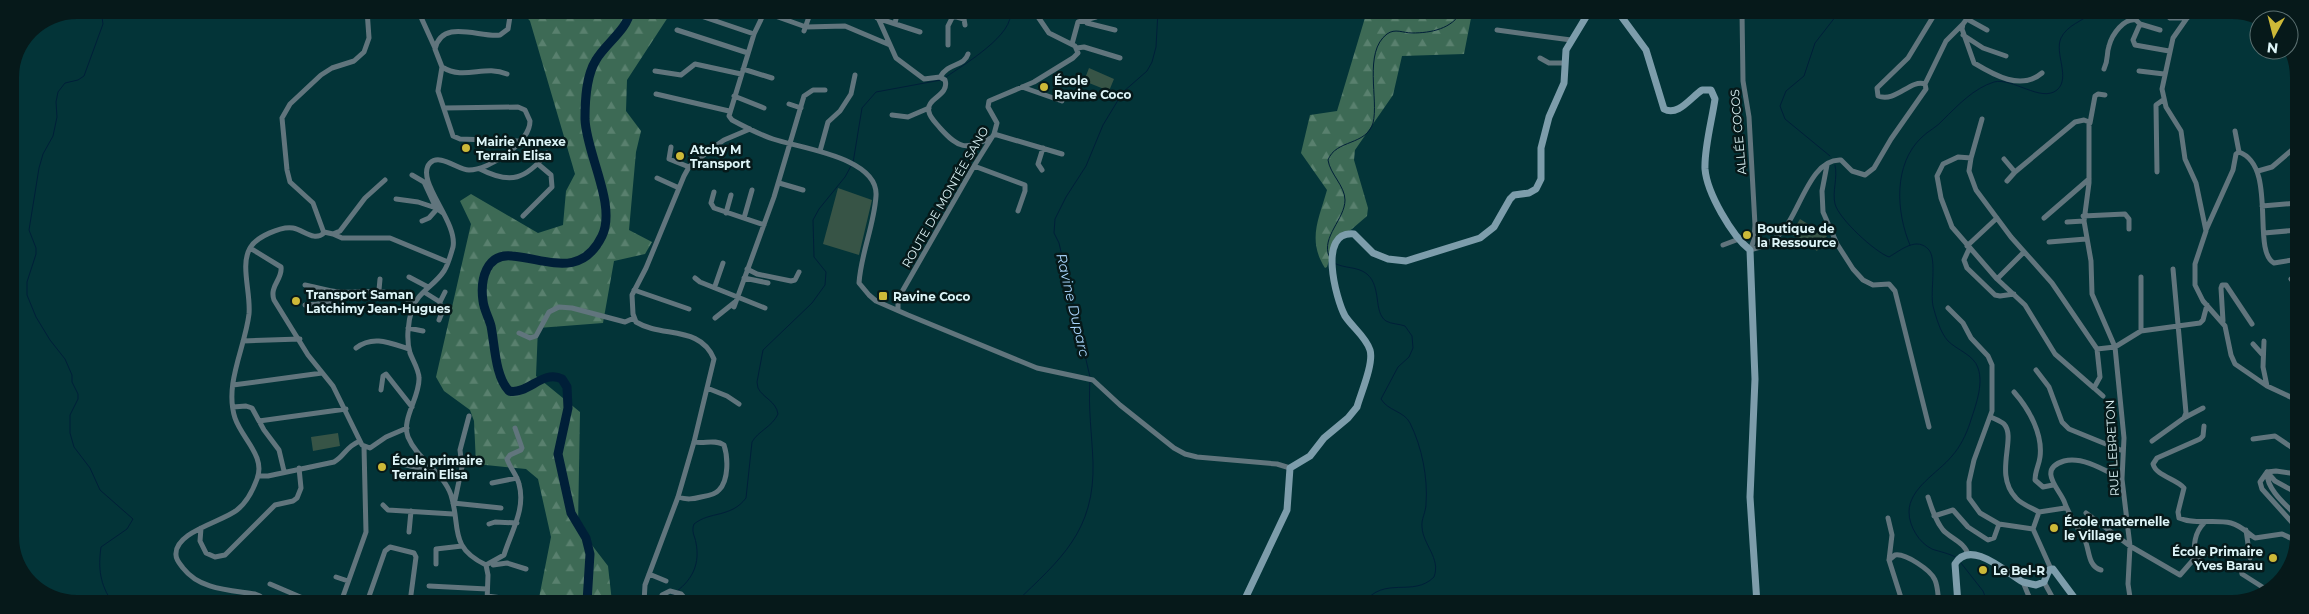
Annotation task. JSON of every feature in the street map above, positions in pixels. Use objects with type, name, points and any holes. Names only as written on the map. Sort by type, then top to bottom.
[{"type":"street","points":[[324,232],[313,203],[290,182],[282,118],[290,104],[321,75],[332,68],[354,61],[364,52],[369,38],[368,19]]},
{"type":"street","points":[[422,19],[442,67],[438,90],[451,134],[455,138],[519,141]]},
{"type":"street","points":[[435,49],[438,40],[451,32],[500,35],[508,29],[510,19]]},
{"type":"street","points":[[710,19],[754,34]]},
{"type":"street","points":[[761,19],[754,34],[729,116],[732,120],[750,130],[791,145],[834,155],[855,166],[872,180],[877,195],[859,283],[876,301],[1037,368],[1093,380],[1146,427],[1185,454],[1197,457],[1276,464],[1290,468],[1310,456],[1328,434],[1353,413],[1357,407],[1370,363],[1371,355],[1366,342],[1342,309],[1332,266],[1332,252],[1340,238],[1350,234],[1358,236],[1373,254],[1406,262],[1470,242],[1488,234],[1494,228],[1514,195],[1534,191],[1538,186],[1541,173],[1541,148],[1549,117],[1564,83],[1566,50],[1584,19]]},
{"type":"street","points":[[783,19],[805,29],[843,25],[890,45]]},
{"type":"street","points":[[805,29],[808,19]]},
{"type":"street","points":[[877,19],[899,61],[928,80],[940,77],[949,66],[963,62],[968,54]]},
{"type":"street","points":[[881,19],[920,32]]},
{"type":"street","points":[[895,23],[896,19]]},
{"type":"street","points":[[948,45],[948,26],[952,19]]},
{"type":"street","points":[[964,19],[966,24]]},
{"type":"street","points":[[1039,19],[1049,33],[1075,46],[1120,58]]},
{"type":"street","points":[[1075,46],[1076,25],[1089,19]]},
{"type":"street","points":[[1623,19],[1646,50],[1664,109],[1668,111],[1676,110],[1702,90],[1707,89],[1714,94],[1715,99],[1706,171],[1716,200],[1739,239],[1750,250],[1755,379],[1750,496],[1756,595]]},
{"type":"street","name":"ALLÉE COCOS","points":[[1742,19],[1743,81],[1749,117],[1755,225],[1754,240],[1750,250]]},
{"type":"street","points":[[1925,84],[1918,83],[1899,94],[1886,97],[1880,97],[1877,94],[1879,85],[1911,55],[1932,19]]},
{"type":"street","points":[[1750,250],[1765,246],[1781,234],[1816,173],[1827,165],[1836,160],[1841,160],[1858,174],[1870,172],[1905,118],[1925,92],[1925,84],[1946,41],[1967,19]]},
{"type":"street","points":[[2104,69],[2108,59],[2109,44],[2122,25],[2134,19],[2140,24],[2160,30]]},
{"type":"street","points":[[2186,19],[2176,32],[2169,51],[2162,89],[2163,100],[2181,131],[2185,159],[2196,184],[2206,231]]},
{"type":"street","points":[[1085,20],[1087,23],[1115,30]]},
{"type":"street","points":[[1965,22],[1988,30]]},
{"type":"street","points":[[1965,22],[1963,34],[1971,59],[1979,66],[2012,81],[2028,82],[2042,73]]},
{"type":"street","points":[[2140,24],[2133,40],[2135,45],[2169,51]]},
{"type":"street","points":[[677,30],[748,53]]},
{"type":"street","points":[[1497,30],[1571,40]]},
{"type":"street","points":[[1963,34],[1982,48],[2006,56]]},
{"type":"street","name":"ROUTE DE MONTÉE SANO","points":[[898,309],[898,301],[901,294],[993,136],[996,123],[988,108],[989,101],[1022,87],[1073,58],[1078,53],[1075,46]]},
{"type":"street","points":[[1540,58],[1549,63],[1564,63]]},
{"type":"street","points":[[655,71],[681,75],[695,64],[742,71],[772,78]]},
{"type":"street","points":[[442,67],[456,73],[491,69],[507,74]]},
{"type":"street","points":[[2140,71],[2164,74]]},
{"type":"street","points":[[820,151],[828,122],[840,111],[851,94],[854,75]]},
{"type":"street","points":[[892,115],[908,117],[929,108],[932,102],[943,92],[946,83],[940,77]]},
{"type":"street","points":[[1022,87],[1062,102]]},
{"type":"street","points":[[714,318],[735,304],[779,183],[804,96],[808,92],[817,89],[825,90]]},
{"type":"street","points":[[656,94],[729,111]]},
{"type":"street","name":"RUE LEBRETON","points":[[2105,95],[2098,94],[2094,96],[2088,154],[2089,179],[2083,218],[2091,261],[2092,294],[2115,347],[2124,438],[2122,479],[2130,546],[2128,584],[2130,595]]},
{"type":"street","points":[[734,96],[764,108]]},
{"type":"street","points":[[2157,172],[2156,104],[2163,100]]},
{"type":"street","points":[[789,104],[801,108]]},
{"type":"street","points":[[444,108],[513,107],[522,109],[527,113],[530,126],[519,141],[493,164],[480,169],[463,170],[438,160],[429,164],[427,172],[428,183],[454,236],[448,262],[442,274],[414,303],[408,328],[409,349],[419,377],[407,428],[411,442],[447,488],[453,503],[456,532],[462,546],[472,557],[486,565],[506,563],[526,569]]},
{"type":"street","points":[[929,108],[932,119],[952,142],[958,146],[970,146],[993,136],[1062,154]]},
{"type":"street","points":[[1982,119],[1970,158],[1969,171],[1971,181],[1997,218],[2066,302],[2097,349],[2100,377],[2094,388]]},
{"type":"street","points":[[2007,181],[2015,172],[2075,122],[2084,120],[2090,124]]},
{"type":"street","points":[[644,595],[645,585],[678,497],[694,442],[714,358],[701,341],[643,325],[634,318],[631,303],[634,290],[646,268],[678,188],[689,167],[724,140],[750,130]]},
{"type":"street","points":[[2235,131],[2239,152]]},
{"type":"street","points":[[670,147],[669,159],[689,167]]},
{"type":"street","points":[[1042,170],[1038,164],[1043,148]]},
{"type":"street","points":[[2258,171],[2272,167],[2290,151]]},
{"type":"street","points":[[2223,321],[2207,305],[2198,292],[2194,274],[2206,231],[2232,170],[2236,154],[2239,152]]},
{"type":"street","points":[[2239,152],[2244,154],[2258,171],[2264,233],[2269,258],[2272,262],[2290,260]]},
{"type":"street","points":[[480,169],[496,176],[517,178],[526,174],[547,153]]},
{"type":"street","points":[[1970,158],[1958,157],[1947,161],[1940,166],[1937,176],[1941,198],[1952,227],[1997,279],[2025,305],[2055,354],[2103,396]]},
{"type":"street","points":[[2004,159],[2015,172]]},
{"type":"street","points":[[523,216],[552,187],[551,175],[538,164]]},
{"type":"street","points":[[1827,165],[1822,200],[1826,220],[1837,244],[1853,269],[1869,283],[1889,284],[1895,292],[1929,427]]},
{"type":"street","points":[[974,166],[1023,183],[1025,191],[1018,211]]},
{"type":"street","points":[[412,175],[424,182],[437,209]]},
{"type":"street","points":[[657,178],[678,188]]},
{"type":"street","points":[[2044,218],[2089,179]]},
{"type":"street","points":[[333,234],[340,231],[365,198],[382,180]]},
{"type":"street","points":[[779,183],[803,190]]},
{"type":"street","points":[[744,218],[752,190]]},
{"type":"street","points":[[714,192],[712,206],[764,226]]},
{"type":"street","points":[[726,212],[731,196]]},
{"type":"street","points":[[396,199],[418,202],[437,209],[444,214]]},
{"type":"street","points":[[2262,206],[2290,204]]},
{"type":"street","points":[[422,221],[429,218],[437,209]]},
{"type":"street","points":[[2067,222],[2083,218],[2125,214],[2129,219],[2130,229]]},
{"type":"street","points":[[1997,218],[1968,247],[1964,260],[1967,268],[1994,295],[2014,294]]},
{"type":"street","points":[[258,595],[206,585],[185,571],[176,558],[177,548],[184,539],[237,510],[247,499],[258,476],[259,460],[239,430],[233,407],[233,385],[248,324],[250,304],[245,269],[250,248],[259,239],[284,228],[294,228],[317,237],[324,232],[342,238],[390,238],[448,262]]},
{"type":"street","points":[[2264,233],[2290,231]]},
{"type":"street","points":[[1723,245],[1739,239]]},
{"type":"street","points":[[2049,242],[2086,239]]},
{"type":"street","points":[[250,248],[281,267],[281,274],[272,291],[272,297],[300,339],[308,355],[333,386],[364,447],[366,532],[343,595]]},
{"type":"street","points":[[1997,279],[2024,252]]},
{"type":"street","points":[[715,286],[723,263]]},
{"type":"street","points":[[747,269],[757,274],[791,280],[795,280],[799,272]]},
{"type":"street","points":[[2173,269],[2186,410],[2184,418]]},
{"type":"street","points":[[2141,276],[2141,331]]},
{"type":"street","points":[[409,277],[428,287]]},
{"type":"street","points":[[379,290],[380,278]]},
{"type":"street","points":[[695,278],[765,308]]},
{"type":"street","points":[[744,278],[768,284]]},
{"type":"street","points":[[305,285],[336,292],[379,290],[399,295],[414,303]]},
{"type":"street","points":[[2252,324],[2226,285],[2222,285],[2223,321],[2227,330],[2230,355],[2235,364],[2267,386],[2290,396]]},
{"type":"street","points":[[634,290],[689,309]]},
{"type":"street","points":[[305,305],[330,304],[333,302],[336,292]]},
{"type":"street","points":[[424,292],[440,302]]},
{"type":"street","points":[[439,320],[441,315],[440,302],[445,292]]},
{"type":"street","points":[[2097,349],[2115,347],[2141,331],[2200,323],[2203,320],[2207,305]]},
{"type":"street","points":[[519,333],[530,338],[536,336],[549,312],[559,307],[572,308],[625,322],[634,318]]},
{"type":"street","points":[[1948,308],[1963,323],[1971,338],[1991,360],[1993,398],[1991,417],[1978,446],[1968,492],[1969,498],[1975,508],[1989,520],[1999,524],[2033,529]]},
{"type":"street","points":[[408,328],[424,331]]},
{"type":"street","points":[[243,342],[300,339]]},
{"type":"street","points":[[356,348],[368,341],[375,340],[409,349]]},
{"type":"street","points":[[2264,341],[2262,354],[2267,386]]},
{"type":"street","points":[[2254,344],[2262,354]]},
{"type":"street","points":[[2036,370],[2049,387],[2060,417],[2068,429],[2123,451]]},
{"type":"street","points":[[233,385],[322,373]]},
{"type":"street","points":[[381,390],[383,375],[387,374],[412,407]]},
{"type":"street","points":[[707,388],[727,396],[738,404]]},
{"type":"street","points":[[2014,392],[2036,427],[2040,437],[2040,457],[2035,480],[2043,487],[2053,485]]},
{"type":"street","points":[[233,407],[250,407],[279,450],[284,471]]},
{"type":"street","points":[[2152,441],[2184,418],[2203,408]]},
{"type":"street","points":[[259,421],[346,409]]},
{"type":"street","points":[[453,503],[461,472],[460,450],[469,416]]},
{"type":"street","points":[[1991,417],[2004,424],[2008,433],[2004,464],[2011,490],[2016,498],[2039,512],[2065,508]]},
{"type":"street","points":[[2204,426],[2203,436],[2200,439],[2158,458],[2153,464],[2156,470],[2181,484],[2184,488],[2178,518],[2204,523],[2225,522],[2246,530],[2256,538],[2282,534],[2290,538]]},
{"type":"street","points":[[364,447],[370,448],[386,437],[407,428]]},
{"type":"street","points":[[486,565],[504,555],[517,523],[520,492],[517,478],[508,459],[510,454],[522,448],[515,428]]},
{"type":"street","points":[[2253,439],[2275,436],[2290,446]]},
{"type":"street","points":[[258,476],[268,476],[338,460],[346,449],[360,441]]},
{"type":"street","points":[[678,497],[689,500],[712,494],[719,490],[723,482],[726,458],[724,445],[717,441],[705,444],[694,442]]},
{"type":"street","points":[[2101,570],[2094,567],[2085,541],[2065,508],[2063,499],[2051,481],[2053,468],[2069,460],[2093,465],[2122,479]]},
{"type":"street","points":[[397,463],[434,471]]},
{"type":"street","points":[[201,528],[201,547],[206,553],[216,557],[225,555],[275,505],[293,501],[297,498],[301,488],[299,468]]},
{"type":"street","points":[[1247,595],[1286,510],[1290,468]]},
{"type":"street","points":[[2267,472],[2275,481],[2290,489]]},
{"type":"street","points":[[2267,472],[2270,486],[2290,508]]},
{"type":"street","points":[[2290,473],[2267,472],[2261,479],[2260,485],[2290,520]]},
{"type":"street","points":[[492,483],[517,478]]},
{"type":"street","points":[[1928,497],[1934,516],[1944,531],[1965,547],[1968,554]]},
{"type":"street","points":[[453,503],[501,508]]},
{"type":"street","points":[[383,505],[388,510],[454,514]]},
{"type":"street","points":[[1934,516],[1953,510],[1968,528],[1988,540],[1994,538],[1999,524]]},
{"type":"street","points":[[408,532],[410,511]]},
{"type":"street","points":[[2039,512],[2033,529],[2051,569],[2058,575],[2072,595]]},
{"type":"street","points":[[2086,513],[2130,546],[2180,575],[2194,559],[2218,549]]},
{"type":"street","points":[[1888,518],[1892,535],[1889,560],[1900,595]]},
{"type":"street","points":[[489,524],[495,522],[517,523]]},
{"type":"street","points":[[2194,559],[2194,543],[2199,528],[2204,523]]},
{"type":"street","points":[[2246,530],[2250,558]]},
{"type":"street","points":[[436,564],[436,549],[438,547],[462,546]]},
{"type":"street","points":[[369,595],[385,551],[390,547],[414,553],[416,556],[411,595]]},
{"type":"street","points":[[1957,595],[1954,570],[1957,561],[1968,554],[1980,556],[2023,582],[2036,584],[2044,582],[2051,569]]},
{"type":"street","points":[[1889,560],[1895,555],[1906,556],[1932,575],[1936,583],[1938,595]]},
{"type":"street","points":[[486,565],[488,575],[487,595]]},
{"type":"street","points":[[2245,567],[2241,569],[2242,574],[2262,587]]},
{"type":"street","points":[[649,574],[666,581]]},
{"type":"street","points":[[336,577],[348,581]]},
{"type":"street","points":[[2023,582],[2028,595]]},
{"type":"street","points":[[2044,582],[2051,595]]},
{"type":"street","points":[[270,584],[296,595]]},
{"type":"street","points":[[429,586],[487,589]]},
{"type":"street","points":[[664,595],[665,592],[675,591],[680,595]]},
{"type":"green space","points":[[528,19],[667,19],[627,80],[626,111],[641,131],[636,152],[629,230],[652,242],[645,254],[614,261],[603,323],[538,328],[536,376],[580,412],[578,527],[608,566],[611,595],[540,595],[551,537],[538,479],[526,469],[476,464],[474,421],[470,410],[444,391],[436,377],[471,224],[460,201],[471,194],[538,233],[563,225],[566,191],[575,174]]},
{"type":"green space","points":[[1365,19],[1471,19],[1464,54],[1402,56],[1393,95],[1355,150],[1354,160],[1368,208],[1367,216],[1352,229],[1336,239],[1327,267],[1325,268],[1317,248],[1316,229],[1327,190],[1301,153],[1310,115],[1337,111]]},
{"type":"green space","points":[[1089,68],[1114,79],[1109,91],[1084,81]]},
{"type":"green space","points":[[838,188],[872,200],[859,255],[823,244]]},
{"type":"green space","points":[[1800,219],[1827,236],[1817,251],[1791,234]]},
{"type":"green space","points":[[338,433],[340,446],[313,451],[311,437]]},
{"type":"waterway","points":[[102,19],[103,24],[84,76],[78,80],[65,83],[58,92],[56,102],[57,117],[53,136],[43,154],[39,168],[29,230],[36,248],[36,254],[27,282],[27,295],[36,317],[50,340],[65,359],[78,394],[78,399],[70,415],[70,433],[74,447],[90,468],[100,490],[133,519],[127,529],[101,547],[101,576],[108,595]]},
{"type":"waterway","points":[[587,595],[590,554],[586,538],[571,513],[558,454],[568,408],[567,387],[562,379],[548,377],[523,389],[509,391],[504,385],[498,369],[491,326],[482,293],[484,277],[491,263],[496,259],[503,256],[512,256],[550,262],[574,262],[584,258],[594,249],[602,236],[606,223],[606,209],[587,133],[585,104],[593,66],[628,19]]},
{"type":"waterway","name":"Ravine Coco","points":[[946,77],[997,39],[1010,19]]},
{"type":"waterway","name":"Ravine Duparc","points":[[1090,377],[1059,243],[1054,233],[1055,219],[1066,197],[1086,166],[1103,125],[1123,92],[1147,71],[1152,62],[1156,47],[1158,19]]},
{"type":"waterway","points":[[1329,256],[1328,242],[1344,207],[1345,200],[1343,190],[1328,160],[1337,149],[1364,136],[1373,123],[1374,64],[1380,42],[1387,34],[1393,31],[1412,33],[1434,31],[1447,26],[1456,19]]},
{"type":"waterway","points":[[1830,156],[1785,119],[1780,106],[1786,91],[1804,76],[1815,43],[1834,19]]},
{"type":"waterway","points":[[1910,245],[1902,218],[1900,189],[1906,161],[1913,148],[1922,137],[1966,98],[1980,88],[1994,82],[2001,81],[2043,94],[2057,90],[2063,79],[2059,51],[2061,38],[2071,26],[2082,19]]},
{"type":"waterway","name":"Ravine Coco","points":[[853,163],[862,108],[876,92],[941,80]]},
{"type":"waterway","points":[[1835,165],[1835,204],[1843,218],[1858,234],[1875,249],[1889,257],[1914,244],[1919,244],[1929,250],[1933,261],[1932,300],[1937,320],[1948,341],[1969,356],[1978,368],[1980,375],[1978,396],[1965,436],[1952,456],[1919,488],[1910,503],[1909,512],[1913,528],[1923,543],[1932,549],[1957,558]]},
{"type":"waterway","name":"Ravine Coco","points":[[677,591],[691,576],[696,564],[697,550],[693,532],[694,524],[707,517],[734,509],[746,498],[752,442],[778,414],[775,406],[758,388],[757,382],[763,350],[812,303],[825,285],[826,272],[814,257],[813,220],[851,166]]},
{"type":"waterway","points":[[1334,263],[1363,271],[1367,274],[1372,279],[1382,317],[1388,322],[1405,326],[1412,336],[1413,348],[1409,357],[1398,367],[1381,399],[1407,419],[1418,442],[1426,484],[1426,507],[1422,527],[1425,540],[1434,558],[1436,570],[1434,577],[1426,583],[1417,586],[1389,588],[1380,590],[1372,595]]},
{"type":"waterway","name":"Ravine Duparc","points":[[1023,595],[1047,572],[1072,542],[1088,507],[1092,486],[1093,462],[1090,381]]},
{"type":"waterway","points":[[1961,563],[1985,595]]},
{"type":"place","name":"École Ravine Coco","points":[[1044,87]]},
{"type":"place","name":"Mairie Annexe Terrain Elisa","points":[[466,148]]},
{"type":"place","name":"Atchy M Transport","points":[[680,156]]},
{"type":"place","name":"Boutique de la Ressource","points":[[1747,235]]},
{"type":"place","name":"Ravine Coco","points":[[883,296]]},
{"type":"place","name":"Transport Saman Latchimy Jean-Hugues","points":[[296,301]]},
{"type":"place","name":"École primaire Terrain Elisa","points":[[382,467]]},
{"type":"place","name":"École maternelle le Village","points":[[2054,528]]},
{"type":"place","name":"École Primaire Yves Barau","points":[[2273,558]]},
{"type":"place","name":"Le Bel-R","points":[[1983,570]]}]
